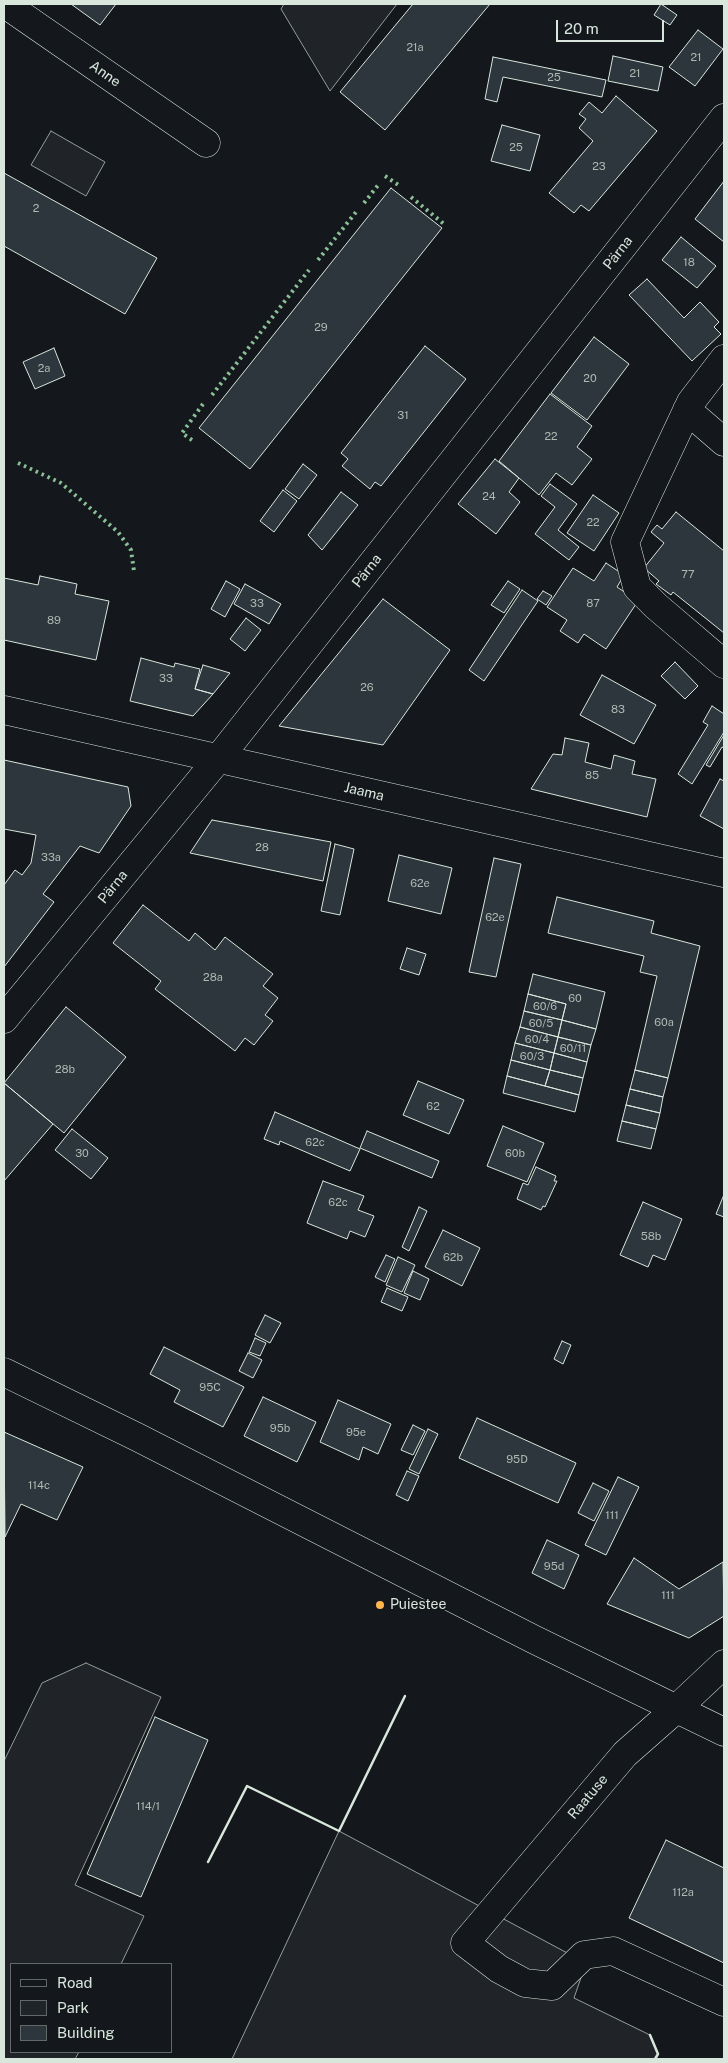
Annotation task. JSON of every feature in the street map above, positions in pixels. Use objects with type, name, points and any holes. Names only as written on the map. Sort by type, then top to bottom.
[{"type":"street","name":"Anne","points":[[5,4],[206,143]]},
{"type":"street","name":"Pärna","points":[[4,1020],[218,759],[724,118]]},
{"type":"street","points":[[724,359],[688,410],[625,542],[637,587],[656,606],[724,664]]},
{"type":"street","points":[[688,410],[724,442]]},
{"type":"street","name":"Jaama","points":[[4,710],[724,873]]},
{"type":"street","points":[[4,1372],[675,1710],[724,1732]]},
{"type":"street","name":"Raatuse","points":[[724,1664],[625,1754],[465,1943],[499,1969],[524,1983],[552,1986],[584,1954],[613,1951],[724,2002]]},
{"type":"green space","points":[[284,4],[397,4],[330,91],[281,9]]},
{"type":"green space","points":[[51,131],[105,162],[86,196],[31,165]]},
{"type":"green space","points":[[86,1663],[161,1697],[75,1885],[144,1916],[121,1963],[10,1963],[10,2053],[78,2053],[75,2059],[4,2059],[4,1761],[42,1683]]},
{"type":"green space","points":[[339,1831],[586,1963],[574,1998],[650,2035],[658,2054],[655,2059],[232,2059]]},
{"type":"building","points":[[71,4],[116,4],[100,25]]},
{"type":"building","points":[[413,4],[490,4],[385,130],[340,92]]},
{"type":"building","points":[[661,4],[677,15],[670,25],[654,15]]},
{"type":"building","points":[[698,30],[723,49],[695,86],[669,67]]},
{"type":"building","points":[[613,56],[663,67],[658,91],[608,81]]},
{"type":"building","points":[[493,57],[606,80],[602,97],[503,77],[497,102],[485,99]]},
{"type":"building","points":[[616,96],[657,131],[589,211],[581,205],[574,213],[549,193],[593,141],[579,128],[586,119],[579,114],[589,102],[602,113]]},
{"type":"building","points":[[502,125],[540,135],[530,171],[491,161]]},
{"type":"building","points":[[4,173],[157,258],[125,314],[4,246]]},
{"type":"building","points":[[724,181],[724,242],[695,219]]},
{"type":"building","points":[[391,188],[442,228],[250,469],[199,428]]},
{"type":"building","points":[[681,237],[716,266],[697,288],[662,260]]},
{"type":"building","points":[[647,279],[684,318],[700,302],[719,322],[714,327],[721,334],[692,361],[629,295]]},
{"type":"building","points":[[594,337],[629,364],[587,420],[551,393]]},
{"type":"building","points":[[425,346],[466,379],[381,486],[375,482],[370,489],[342,466],[348,459],[341,453]]},
{"type":"building","points":[[54,348],[65,376],[35,389],[23,362]]},
{"type":"building","points":[[550,394],[592,426],[577,447],[592,459],[572,485],[556,473],[539,495],[499,461]]},
{"type":"building","points":[[495,459],[519,478],[509,492],[520,502],[496,534],[458,504]]},
{"type":"building","points":[[303,464],[317,475],[299,499],[285,489]]},
{"type":"building","points":[[550,484],[577,504],[558,530],[579,547],[569,560],[535,534],[555,507],[541,496]]},
{"type":"building","points":[[283,490],[297,501],[274,532],[260,521]]},
{"type":"building","points":[[341,492],[358,505],[322,550],[308,535]]},
{"type":"building","points":[[593,495],[619,513],[594,551],[567,533]]},
{"type":"building","points":[[676,512],[724,551],[724,633],[673,592],[671,595],[656,584],[659,581],[644,568],[664,543],[651,532],[657,525],[662,529]]},
{"type":"building","points":[[606,563],[624,575],[617,587],[638,601],[606,649],[584,634],[578,643],[560,631],[567,620],[547,607],[573,568],[594,581]]},
{"type":"building","points":[[40,576],[77,584],[75,594],[109,601],[96,660],[4,640],[4,578],[38,585]]},
{"type":"building","points":[[226,581],[240,589],[225,617],[211,609]]},
{"type":"building","points":[[508,581],[520,589],[504,613],[491,605]]},
{"type":"building","points":[[245,584],[281,604],[269,624],[234,604]]},
{"type":"building","points":[[522,590],[538,601],[484,681],[469,670]]},
{"type":"building","points":[[543,591],[552,596],[546,605],[537,599]]},
{"type":"building","points":[[383,599],[450,650],[383,745],[279,726]]},
{"type":"building","points":[[246,618],[261,630],[245,651],[230,639]]},
{"type":"building","points":[[141,658],[174,667],[175,663],[200,669],[195,689],[213,694],[193,716],[130,701]]},
{"type":"building","points":[[675,662],[698,686],[685,699],[661,676]]},
{"type":"building","points":[[203,665],[230,673],[213,694],[195,689]]},
{"type":"building","points":[[602,675],[656,705],[634,744],[580,715]]},
{"type":"building","points":[[712,706],[724,714],[724,732],[692,784],[678,774],[708,725],[703,722]]},
{"type":"building","points":[[724,735],[724,748],[722,747],[710,767],[706,765]]},
{"type":"building","points":[[565,738],[589,743],[585,762],[611,769],[614,755],[635,761],[632,774],[656,779],[647,817],[531,789],[553,754],[562,755]]},
{"type":"building","points":[[4,760],[128,787],[131,806],[99,853],[80,846],[43,894],[54,902],[4,967],[4,885],[15,870],[22,875],[31,863],[36,835],[4,829]]},
{"type":"building","points":[[720,779],[724,781],[724,829],[700,816]]},
{"type":"building","points":[[212,820],[331,842],[323,881],[190,853]]},
{"type":"building","points":[[335,844],[354,849],[340,915],[321,911]]},
{"type":"building","points":[[399,855],[452,868],[441,914],[388,901]]},
{"type":"building","points":[[494,858],[521,864],[496,977],[469,972]]},
{"type":"building","points":[[557,897],[654,921],[651,933],[700,946],[668,1078],[635,1070],[657,976],[640,972],[644,956],[548,933]]},
{"type":"building","points":[[143,905],[189,941],[195,933],[215,950],[225,937],[273,974],[263,986],[278,998],[265,1015],[273,1021],[254,1045],[245,1038],[235,1051],[155,989],[161,981],[113,943]]},
{"type":"building","points":[[407,948],[426,954],[419,975],[400,969]]},
{"type":"building","points":[[533,974],[605,992],[596,1029],[562,1020],[566,1004],[528,994]]},
{"type":"building","points":[[528,994],[566,1004],[562,1020],[524,1011]]},
{"type":"building","points":[[66,1007],[126,1057],[64,1133],[4,1083]]},
{"type":"building","points":[[524,1011],[562,1020],[558,1037],[520,1027]]},
{"type":"building","points":[[562,1020],[596,1029],[591,1045],[558,1037]]},
{"type":"building","points":[[520,1027],[558,1037],[554,1053],[515,1043]]},
{"type":"building","points":[[558,1037],[591,1045],[587,1062],[554,1053]]},
{"type":"building","points":[[515,1043],[554,1053],[550,1070],[511,1060]]},
{"type":"building","points":[[554,1053],[587,1062],[583,1078],[550,1070]]},
{"type":"building","points":[[511,1060],[550,1070],[545,1086],[507,1076]]},
{"type":"building","points":[[550,1070],[583,1078],[579,1095],[545,1086]]},
{"type":"building","points":[[635,1070],[668,1078],[663,1097],[630,1089]]},
{"type":"building","points":[[507,1076],[579,1095],[575,1112],[503,1093]]},
{"type":"building","points":[[418,1081],[464,1100],[449,1134],[403,1115]]},
{"type":"building","points":[[4,1083],[53,1124],[4,1181]]},
{"type":"building","points":[[630,1089],[663,1097],[660,1113],[626,1105]]},
{"type":"building","points":[[626,1105],[660,1113],[656,1129],[622,1121]]},
{"type":"building","points":[[275,1112],[360,1149],[350,1171],[280,1141],[279,1145],[264,1139]]},
{"type":"building","points":[[622,1121],[656,1129],[651,1149],[617,1141]]},
{"type":"building","points":[[503,1126],[544,1143],[527,1182],[487,1166]]},
{"type":"building","points":[[72,1129],[108,1158],[91,1179],[55,1150]]},
{"type":"building","points":[[367,1131],[439,1161],[432,1178],[360,1148]]},
{"type":"building","points":[[536,1167],[556,1176],[554,1181],[557,1181],[545,1207],[543,1206],[541,1210],[517,1199],[523,1183],[528,1185]]},
{"type":"building","points":[[323,1181],[364,1196],[358,1210],[374,1216],[365,1237],[350,1231],[347,1239],[307,1223]]},
{"type":"building","points":[[724,1198],[724,1217],[716,1214]]},
{"type":"building","points":[[643,1202],[682,1219],[665,1260],[653,1255],[648,1267],[620,1255]]},
{"type":"building","points":[[419,1207],[427,1211],[409,1251],[402,1247]]},
{"type":"building","points":[[443,1230],[480,1248],[462,1286],[425,1267]]},
{"type":"building","points":[[386,1255],[395,1259],[385,1282],[375,1277]]},
{"type":"building","points":[[398,1257],[415,1265],[402,1292],[386,1285]]},
{"type":"building","points":[[413,1271],[429,1279],[420,1300],[404,1293]]},
{"type":"building","points":[[387,1288],[408,1297],[402,1311],[381,1302]]},
{"type":"building","points":[[265,1315],[281,1323],[270,1343],[255,1335]]},
{"type":"building","points":[[255,1338],[266,1343],[260,1356],[249,1352]]},
{"type":"building","points":[[562,1341],[571,1345],[563,1364],[554,1359]]},
{"type":"building","points":[[164,1347],[244,1387],[223,1427],[174,1402],[180,1390],[150,1374]]},
{"type":"building","points":[[248,1353],[262,1360],[253,1378],[239,1371]]},
{"type":"building","points":[[263,1397],[316,1422],[297,1462],[244,1436]]},
{"type":"building","points":[[338,1400],[391,1424],[378,1454],[363,1447],[359,1460],[320,1442]]},
{"type":"building","points":[[477,1418],[576,1463],[558,1503],[459,1458]]},
{"type":"building","points":[[413,1425],[425,1431],[413,1455],[401,1450]]},
{"type":"building","points":[[428,1429],[438,1434],[419,1474],[409,1469]]},
{"type":"building","points":[[4,1432],[83,1467],[57,1520],[21,1504],[5,1537]]},
{"type":"building","points":[[407,1471],[419,1476],[408,1501],[396,1495]]},
{"type":"building","points":[[618,1477],[639,1487],[606,1555],[585,1545]]},
{"type":"building","points":[[593,1483],[609,1491],[594,1521],[578,1513]]},
{"type":"building","points":[[547,1540],[579,1555],[564,1589],[532,1573]]},
{"type":"building","points":[[634,1558],[679,1589],[723,1562],[724,1616],[689,1638],[607,1604]]},
{"type":"building","points":[[155,1717],[208,1740],[141,1897],[87,1874]]},
{"type":"building","points":[[666,1840],[724,1868],[724,1963],[629,1918]]},
{"type":"hedge","points":[[385,176],[400,186]]},
{"type":"hedge","points":[[364,203],[379,184]]},
{"type":"hedge","points":[[411,197],[444,224]]},
{"type":"hedge","points":[[318,260],[356,212]]},
{"type":"hedge","points":[[212,395],[309,270]]},
{"type":"hedge","points":[[192,440],[182,433],[203,404]]},
{"type":"hedge","points":[[18,463],[61,483],[118,532],[131,550],[134,571]]},
{"type":"wall","points":[[208,1862],[247,1786],[339,1831],[405,1696]]},
{"type":"wall","points":[[650,2035],[658,2054],[655,2059]]},
{"type":"place","name":"Puiestee","points":[[380,1605]]}]
